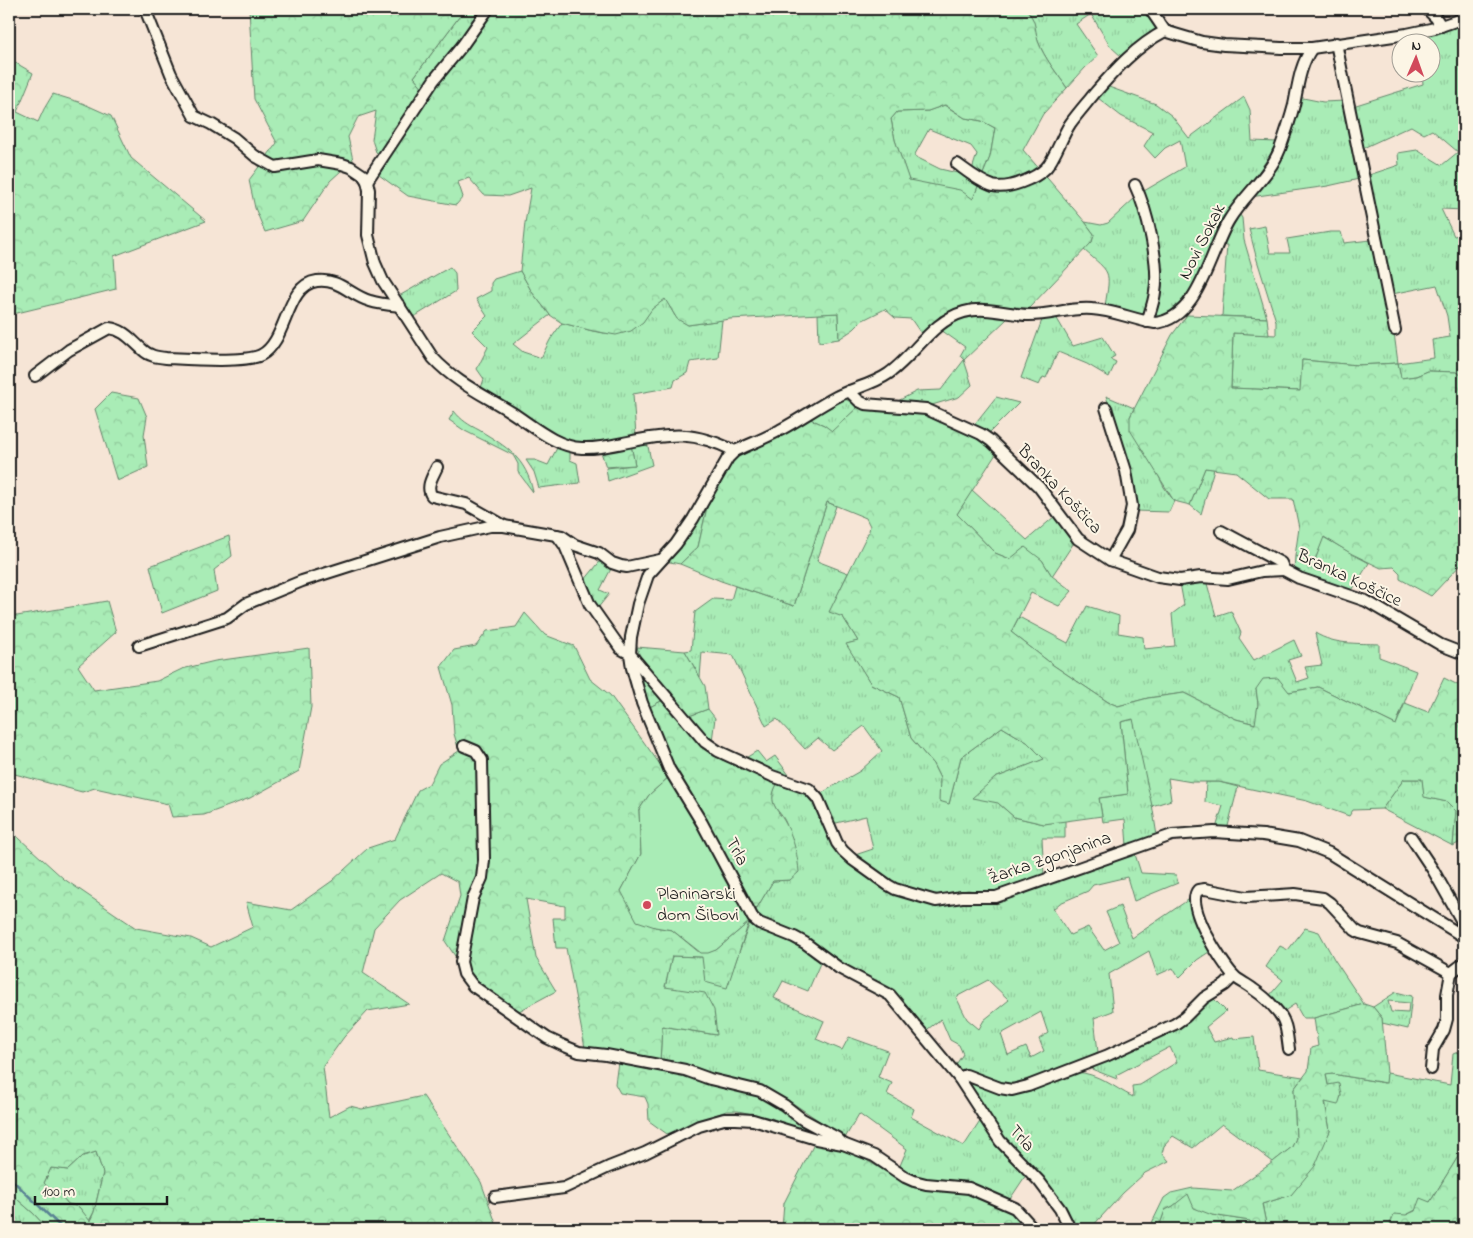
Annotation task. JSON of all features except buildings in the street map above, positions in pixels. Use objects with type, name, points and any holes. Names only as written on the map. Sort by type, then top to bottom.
[{"type":"street","points":[[145,9],[171,74],[194,116],[234,138],[255,156],[275,167],[318,160],[351,167],[363,175],[369,190],[367,226],[369,243],[375,263],[383,281],[433,358],[443,368],[479,394],[547,436],[575,448],[592,448],[654,436],[684,435],[712,440],[735,451]]},
{"type":"street","points":[[367,181],[434,80],[462,46],[488,9]]},
{"type":"street","points":[[1150,9],[1165,31],[1202,42],[1224,45],[1312,48],[1407,34],[1464,18]]},
{"type":"street","points":[[1427,9],[1441,26]]},
{"type":"street","points":[[958,164],[973,175],[999,187],[1027,180],[1046,168],[1070,124],[1116,69],[1135,51],[1165,31]]},
{"type":"street","points":[[1336,43],[1395,330]]},
{"type":"street","name":"Novi Sokak","points":[[735,451],[780,430],[830,400],[875,382],[902,363],[944,321],[954,315],[971,310],[1039,315],[1091,309],[1147,322],[1163,322],[1180,312],[1202,282],[1217,242],[1230,218],[1264,176],[1279,151],[1293,107],[1300,72],[1312,48]]},
{"type":"street","points":[[1135,186],[1140,195],[1148,226],[1155,265],[1155,292],[1147,322]]},
{"type":"street","points":[[35,376],[70,350],[109,328],[125,333],[143,351],[152,356],[247,359],[262,355],[271,347],[277,337],[299,291],[309,283],[318,281],[329,281],[341,285],[368,301],[400,306]]},
{"type":"street","name":"Branka Koščica","points":[[849,391],[858,401],[865,404],[926,409],[981,434],[1040,487],[1078,539],[1110,560],[1158,577],[1174,580],[1201,577],[1228,579],[1262,571],[1284,570]]},
{"type":"street","points":[[1106,408],[1126,471],[1132,506],[1126,530],[1110,560]]},
{"type":"street","name":"Trla","points":[[735,451],[728,458],[693,519],[676,544],[660,560],[648,576],[638,604],[631,637],[630,654],[632,668],[642,702],[669,769],[702,823],[753,918],[759,923],[799,940],[838,968],[890,995],[959,1078],[1000,1142],[1039,1181],[1060,1209],[1068,1229]]},
{"type":"street","points":[[437,467],[429,487],[432,496],[466,504],[504,526]]},
{"type":"street","points":[[138,646],[227,618],[246,604],[302,581],[440,538],[490,526],[504,526],[567,538],[575,545],[599,553],[612,563],[621,566],[627,567],[660,560]]},
{"type":"street","name":"Branka Koščice","points":[[1221,531],[1281,563],[1284,570],[1305,581],[1366,601],[1441,645],[1464,654]]},
{"type":"street","name":"Žarka Zgonjanina","points":[[557,535],[565,546],[590,605],[621,649],[630,654],[705,742],[718,751],[772,776],[809,789],[818,798],[837,843],[843,851],[888,885],[908,894],[936,901],[962,897],[996,897],[1172,835],[1214,832],[1263,835],[1299,841],[1329,853],[1383,888],[1456,930],[1464,937]]},
{"type":"street","points":[[464,746],[476,751],[482,760],[484,860],[482,878],[473,898],[461,962],[464,974],[473,986],[547,1038],[562,1045],[579,1052],[606,1055],[684,1070],[710,1079],[760,1091],[784,1105],[802,1119],[837,1138],[843,1144]]},
{"type":"street","points":[[1411,838],[1464,925]]},
{"type":"street","points":[[1289,1049],[1286,1029],[1278,1011],[1255,990],[1234,976],[1216,951],[1198,916],[1195,898],[1198,890],[1205,889],[1246,898],[1295,894],[1323,898],[1355,930],[1396,943],[1451,973]]},
{"type":"street","points":[[1431,1068],[1433,1049],[1444,1030],[1447,1019],[1447,995],[1451,973],[1464,963]]},
{"type":"street","points":[[959,1078],[966,1075],[1000,1088],[1012,1090],[1036,1082],[1106,1056],[1175,1024],[1186,1017],[1204,998],[1234,976]]},
{"type":"street","points":[[495,1197],[564,1188],[645,1153],[699,1126],[724,1119],[754,1120],[843,1144],[874,1156],[914,1181],[969,1188],[1015,1208],[1034,1229]]},
{"type":"green space","points":[[249,9],[465,9],[414,77],[423,88],[431,93],[481,29],[493,9],[1025,9],[1033,20],[1038,41],[1044,53],[1067,88],[1043,114],[1023,150],[1094,234],[1092,242],[1029,308],[970,304],[940,316],[922,335],[911,319],[895,318],[885,309],[863,320],[839,339],[838,313],[730,319],[688,325],[677,319],[665,299],[652,309],[643,322],[631,331],[616,335],[562,323],[550,315],[532,292],[520,271],[531,188],[508,196],[484,195],[469,178],[458,182],[463,197],[456,205],[408,196],[379,175],[388,161],[376,152],[372,140],[376,111],[358,117],[348,137],[353,160],[330,181],[303,221],[265,232],[255,208],[249,180],[277,143],[254,99]],"holes":[[[945,105],[965,118],[982,121],[995,128],[990,157],[973,199],[960,190],[909,180],[895,140],[891,119],[897,112],[928,111]]]},
{"type":"green space","points":[[465,9],[485,9],[423,88],[414,77]]},
{"type":"green space","points":[[1025,9],[1073,9],[1074,11],[1077,9],[1144,9],[1158,29],[1123,58],[1110,46],[1091,14],[1076,24],[1098,56],[1067,88],[1044,53],[1038,41],[1033,20]]},
{"type":"green space","points":[[1464,23],[1464,210],[1441,209],[1454,236],[1464,234],[1464,377],[1456,372],[1428,371],[1416,376],[1401,378],[1398,363],[1434,358],[1432,340],[1450,337],[1447,316],[1437,285],[1392,294],[1366,176],[1399,165],[1398,153],[1417,150],[1442,165],[1458,152],[1432,130],[1424,134],[1411,126],[1361,149],[1353,106],[1423,84],[1423,82],[1440,82],[1440,32],[1436,32]]},
{"type":"green space","points":[[9,59],[33,73],[17,112],[38,122],[53,94],[82,103],[111,116],[131,158],[206,221],[114,256],[116,289],[9,315]]},
{"type":"green space","points":[[1106,86],[1156,104],[1172,116],[1189,138],[1244,97],[1250,110],[1252,141],[1277,142],[1216,235],[1194,289],[1182,304],[1167,314],[1155,318],[1159,287],[1158,260],[1153,225],[1144,191],[1185,167],[1180,140],[1165,148],[1155,158],[1144,146],[1153,132],[1121,116],[1098,98]]},
{"type":"green space","points":[[1298,97],[1323,102],[1345,101],[1359,179],[1328,186],[1250,197],[1271,175],[1282,154]]},
{"type":"green space","points":[[944,105],[965,118],[982,121],[995,128],[990,157],[973,199],[909,181],[895,140],[891,119],[897,112],[928,111]],"holes":[[[929,129],[971,146],[977,154],[969,179],[962,174],[940,169],[914,156]]]},
{"type":"green space","points":[[1136,197],[1143,217],[1152,273],[1146,314],[1142,316],[1105,306],[1108,285],[1107,273],[1084,250],[1092,242],[1094,234],[1085,222],[1101,225],[1108,223]]},
{"type":"green space","points":[[1240,215],[1242,218],[1244,240],[1267,318],[1222,316],[1227,245],[1222,245],[1236,217]]},
{"type":"green space","points":[[1265,226],[1270,253],[1290,253],[1287,239],[1330,232],[1341,232],[1344,243],[1371,240],[1394,333],[1398,363],[1357,365],[1302,360],[1301,391],[1231,388],[1233,333],[1276,335],[1276,321],[1249,229]]},
{"type":"green space","points":[[450,267],[455,273],[456,291],[414,317],[399,296]]},
{"type":"green space","points":[[520,271],[532,292],[550,315],[513,344],[523,352],[541,358],[550,340],[562,323],[603,333],[623,332],[632,329],[643,321],[656,305],[666,299],[675,316],[688,325],[722,320],[718,358],[690,362],[687,373],[675,380],[673,387],[633,394],[636,436],[584,444],[550,433],[526,416],[480,391],[484,379],[477,369],[488,347],[472,331],[487,316],[476,299],[491,291],[491,283],[494,279]]},
{"type":"green space","points":[[838,313],[839,339],[819,342],[818,314]]},
{"type":"green space","points":[[983,315],[1008,318],[964,360],[960,356],[965,347],[941,330],[956,320]]},
{"type":"green space","points":[[1187,315],[1267,318],[1269,335],[1233,333],[1231,388],[1300,391],[1302,360],[1357,365],[1398,363],[1401,378],[1416,376],[1428,371],[1456,372],[1464,377],[1464,561],[1431,596],[1400,579],[1400,573],[1394,567],[1381,568],[1352,554],[1324,537],[1315,560],[1295,556],[1299,528],[1293,499],[1269,499],[1236,472],[1205,468],[1190,505],[1174,501],[1130,430],[1130,417],[1172,335]]},
{"type":"green space","points":[[1056,317],[1073,346],[1103,337],[1115,356],[1110,359],[1116,362],[1109,377],[1087,364],[1058,352],[1046,378],[1043,377],[1039,385],[1021,378],[1042,320]]},
{"type":"green space","points":[[964,360],[972,385],[959,397],[932,405],[894,403],[917,391],[941,390]]},
{"type":"green space","points":[[111,393],[139,398],[147,417],[144,435],[148,467],[117,481],[95,409]]},
{"type":"green space","points":[[1106,396],[1134,408],[1130,417],[1164,487],[1174,501],[1169,512],[1135,511],[1134,486]]},
{"type":"green space","points":[[996,397],[1019,403],[989,433],[973,426]]},
{"type":"green space","points":[[845,399],[859,406],[832,432],[824,425],[810,419],[840,400]]},
{"type":"green space","points":[[859,406],[920,412],[934,416],[976,435],[996,454],[957,514],[995,553],[1010,559],[1025,547],[1042,560],[1052,576],[1072,591],[1059,606],[1031,593],[1011,632],[1053,665],[1108,702],[1118,706],[1148,698],[1184,693],[1236,719],[1255,724],[1258,704],[1256,689],[1263,679],[1278,678],[1289,692],[1318,687],[1396,725],[1405,703],[1428,712],[1444,678],[1464,688],[1464,840],[1453,846],[1456,811],[1447,802],[1424,797],[1422,779],[1404,779],[1382,809],[1353,810],[1349,816],[1307,801],[1219,782],[1192,782],[1168,778],[1171,800],[1152,806],[1133,719],[1121,722],[1128,794],[1099,798],[1102,816],[1044,824],[1014,817],[998,803],[972,798],[995,778],[1044,759],[1027,742],[1002,727],[961,757],[949,804],[939,801],[940,778],[933,764],[911,738],[899,697],[871,684],[846,644],[858,641],[843,617],[829,612],[869,531],[870,526],[866,518],[827,502],[794,606],[721,581],[680,564],[698,547],[708,503],[736,457],[755,446],[782,436],[810,419],[832,431]]},
{"type":"green space","points":[[454,411],[465,422],[507,448],[514,455],[526,470],[533,492],[518,472],[518,464],[513,455],[465,431],[449,420]]},
{"type":"green space","points":[[647,442],[652,465],[608,481],[606,468],[635,465],[631,445]]},
{"type":"green space","points":[[631,445],[635,465],[606,467],[601,452]]},
{"type":"green space","points":[[557,448],[570,451],[570,460],[577,463],[580,483],[539,488],[534,472],[526,460],[535,460],[548,465]]},
{"type":"green space","points":[[1205,468],[1214,469],[1201,514],[1190,505]]},
{"type":"green space","points":[[972,490],[1027,540],[1055,516],[1075,541],[1052,576],[1042,560],[1010,559],[995,553],[957,514]]},
{"type":"green space","points":[[827,502],[836,506],[817,561],[848,573],[830,611],[843,617],[858,641],[847,644],[871,684],[899,697],[911,738],[933,764],[949,804],[961,757],[1002,727],[1027,742],[1045,759],[995,778],[998,803],[1014,817],[1044,824],[1065,820],[1065,838],[1042,838],[1044,877],[997,894],[968,890],[936,895],[907,890],[852,856],[873,849],[866,816],[832,824],[820,794],[860,771],[882,751],[864,726],[832,750],[818,738],[805,749],[777,719],[766,726],[733,655],[702,652],[700,677],[685,651],[691,650],[695,612],[713,599],[731,600],[735,586],[794,606]]},
{"type":"green space","points":[[708,503],[698,547],[680,564],[665,561]]},
{"type":"green space","points":[[229,536],[232,556],[214,570],[217,591],[162,613],[150,566]]},
{"type":"green space","points":[[1323,537],[1369,563],[1351,592],[1294,570],[1295,556],[1315,560]]},
{"type":"green space","points":[[602,559],[612,567],[600,590],[609,594],[597,609],[584,581]]},
{"type":"green space","points":[[1206,580],[1216,616],[1231,611],[1241,633],[1239,638],[1254,660],[1294,640],[1301,656],[1288,660],[1297,682],[1309,678],[1305,667],[1322,665],[1315,633],[1330,640],[1379,644],[1379,657],[1416,671],[1396,725],[1318,687],[1289,692],[1256,689],[1258,704],[1256,724],[1236,719],[1184,693],[1148,698],[1118,706],[1108,702],[1053,665],[1011,632],[1019,617],[1068,643],[1087,606],[1119,616],[1118,633],[1143,637],[1144,649],[1175,646],[1172,614],[1184,605],[1180,583]]},
{"type":"green space","points":[[107,601],[116,632],[78,666],[94,690],[157,681],[182,669],[215,661],[309,648],[311,707],[299,771],[250,798],[204,815],[172,817],[168,804],[95,788],[82,792],[11,773],[9,781],[9,613],[17,616]]},
{"type":"green space","points":[[525,613],[545,635],[574,646],[590,679],[610,695],[669,777],[649,795],[639,810],[641,854],[621,891],[655,927],[672,930],[700,953],[716,950],[749,922],[727,988],[705,982],[702,957],[672,956],[665,987],[705,993],[714,1010],[717,1035],[662,1026],[660,1062],[585,1048],[566,948],[556,948],[553,918],[565,918],[565,906],[526,899],[536,958],[556,991],[519,1011],[471,980],[445,941],[460,896],[458,882],[441,873],[400,900],[374,928],[363,973],[409,1004],[368,1011],[344,1037],[323,1066],[329,1117],[350,1106],[362,1109],[423,1096],[481,1182],[498,1229],[48,1229],[9,1192],[9,829],[64,879],[136,928],[191,938],[211,947],[253,927],[246,902],[291,910],[332,881],[368,848],[395,839],[418,790],[429,784],[439,764],[459,751],[454,734],[452,705],[441,667],[454,650],[476,646],[487,631],[516,627]],"holes":[[[96,1152],[103,1173],[94,1212],[90,1221],[79,1207],[68,1204],[57,1191],[50,1189],[44,1183],[51,1168],[68,1170],[83,1156]]]},
{"type":"green space","points":[[637,647],[685,651],[705,686],[708,709],[689,716],[640,657]]},
{"type":"green space","points":[[641,671],[663,700],[648,708],[636,675]]},
{"type":"green space","points":[[663,700],[700,746],[777,784],[773,802],[792,837],[799,872],[790,880],[773,881],[755,911],[715,835],[674,768],[648,708]]},
{"type":"green space","points":[[708,709],[715,718],[712,741],[704,736],[689,716]]},
{"type":"green space","points":[[1134,719],[1150,791],[1157,836],[1127,846],[1125,819],[1103,822],[1099,798],[1128,794],[1121,722]]},
{"type":"green space","points":[[757,751],[766,762],[775,756],[792,779],[744,759]]},
{"type":"green space","points":[[669,777],[703,834],[722,875],[749,922],[716,950],[708,953],[701,953],[672,930],[637,921],[621,891],[641,854],[639,810],[649,795]]},
{"type":"green space","points":[[1404,779],[1422,779],[1425,797],[1447,802],[1456,811],[1453,846],[1382,809]]},
{"type":"green space","points":[[1206,782],[1219,782],[1238,787],[1227,830],[1216,828],[1223,806],[1205,802]]},
{"type":"green space","points":[[777,784],[798,790],[807,795],[815,802],[836,849],[873,882],[893,893],[933,905],[959,902],[995,902],[1096,868],[1134,851],[1141,873],[1176,875],[1178,883],[1134,901],[1127,877],[1093,885],[1088,891],[1060,903],[1053,909],[1070,935],[1088,927],[1104,950],[1119,942],[1106,912],[1120,906],[1132,938],[1191,898],[1198,926],[1212,950],[1197,960],[1179,978],[1173,968],[1157,975],[1149,951],[1109,974],[1113,1011],[1094,1018],[1098,1052],[1089,1057],[1052,1073],[1014,1084],[993,1082],[966,1072],[960,1072],[955,1066],[963,1054],[959,1045],[950,1040],[941,1019],[924,1032],[916,1016],[896,994],[856,972],[797,933],[764,920],[755,911],[773,881],[790,880],[787,827],[773,803]],"holes":[[[988,980],[1009,1000],[984,1020],[979,1029],[967,1019],[956,997]],[[1041,1012],[1048,1033],[1039,1039],[1044,1051],[1031,1058],[1026,1047],[1008,1055],[1001,1034]]]},
{"type":"green space","points":[[750,922],[796,942],[821,961],[808,991],[783,981],[774,998],[824,1021],[816,1039],[842,1050],[849,1037],[888,1051],[878,1077],[892,1083],[887,1094],[914,1109],[911,1117],[964,1146],[981,1120],[1004,1154],[1026,1175],[1008,1202],[924,1179],[899,1168],[907,1149],[859,1114],[845,1138],[788,1100],[761,1088],[660,1062],[662,1026],[716,1035],[665,987],[672,956],[702,957],[726,988]]},
{"type":"green space","points":[[1305,928],[1319,932],[1334,959],[1364,1004],[1314,1018],[1303,1018],[1295,1004],[1283,1012],[1269,996],[1283,980],[1266,967],[1280,946],[1288,950]]},
{"type":"green space","points":[[1396,992],[1412,996],[1408,1029],[1382,1023],[1382,1018],[1373,1007]],"holes":[[[1388,1001],[1409,1003],[1408,1013],[1391,1012]]]},
{"type":"green space","points":[[1212,997],[1226,1011],[1206,1027],[1214,1042],[1233,1037],[1234,1039],[1254,1037],[1258,1070],[1303,1077],[1294,1089],[1296,1139],[1292,1147],[1273,1162],[1222,1124],[1193,1148],[1173,1136],[1164,1146],[1162,1153],[1169,1161],[1145,1173],[1123,1193],[1090,1229],[1073,1229],[1068,1210],[1042,1177],[1003,1139],[997,1126],[966,1082],[966,1079],[1003,1094],[1014,1094],[1075,1072],[1091,1075],[1105,1081],[1133,1097],[1132,1086],[1140,1085],[1177,1062],[1170,1047],[1116,1075],[1117,1079],[1087,1066],[1106,1059]]},
{"type":"green space","points":[[1364,1004],[1373,1007],[1382,1018],[1387,1073],[1386,1083],[1332,1074],[1326,1075],[1328,1085],[1339,1083],[1341,1096],[1338,1105],[1325,1102],[1330,1131],[1315,1166],[1291,1195],[1262,1204],[1267,1229],[1252,1229],[1250,1221],[1212,1215],[1194,1208],[1188,1194],[1165,1210],[1160,1229],[1149,1229],[1164,1198],[1171,1193],[1193,1188],[1232,1191],[1292,1147],[1296,1138],[1294,1089],[1308,1071],[1311,1048],[1318,1046],[1314,1018]]},
{"type":"green space","points":[[1458,1052],[1464,1061],[1464,1147],[1430,1202],[1390,1224],[1395,1229],[1267,1229],[1262,1204],[1291,1195],[1330,1131],[1325,1101],[1328,1085],[1326,1074],[1385,1083],[1387,1073],[1450,1085],[1453,1054]]},
{"type":"green space","points":[[618,1062],[688,1075],[753,1093],[775,1103],[810,1128],[807,1132],[771,1118],[738,1111],[726,1111],[667,1134],[649,1121],[648,1104],[645,1097],[620,1093],[615,1084]]},
{"type":"green space","points":[[814,1144],[846,1148],[905,1183],[959,1191],[1012,1209],[1030,1229],[782,1229],[784,1203]]},
{"type":"green space","points":[[1464,1147],[1464,1229],[1395,1229],[1390,1224],[1394,1214],[1406,1215],[1415,1211],[1420,1198],[1430,1202]]},
{"type":"green space","points":[[96,1152],[103,1173],[94,1212],[89,1221],[79,1207],[68,1204],[57,1191],[50,1189],[44,1183],[51,1168],[68,1170],[83,1156]]},
{"type":"green space","points":[[9,1192],[33,1213],[48,1229],[9,1229]]},
{"type":"green space","points":[[1188,1193],[1212,1215],[1250,1221],[1252,1229],[1160,1229],[1165,1210],[1173,1206]]},
{"type":"waterway","points":[[9,1177],[63,1229]]},
{"type":"place","name":"Planinarski dom Šibovi","points":[[647,905]]}]
